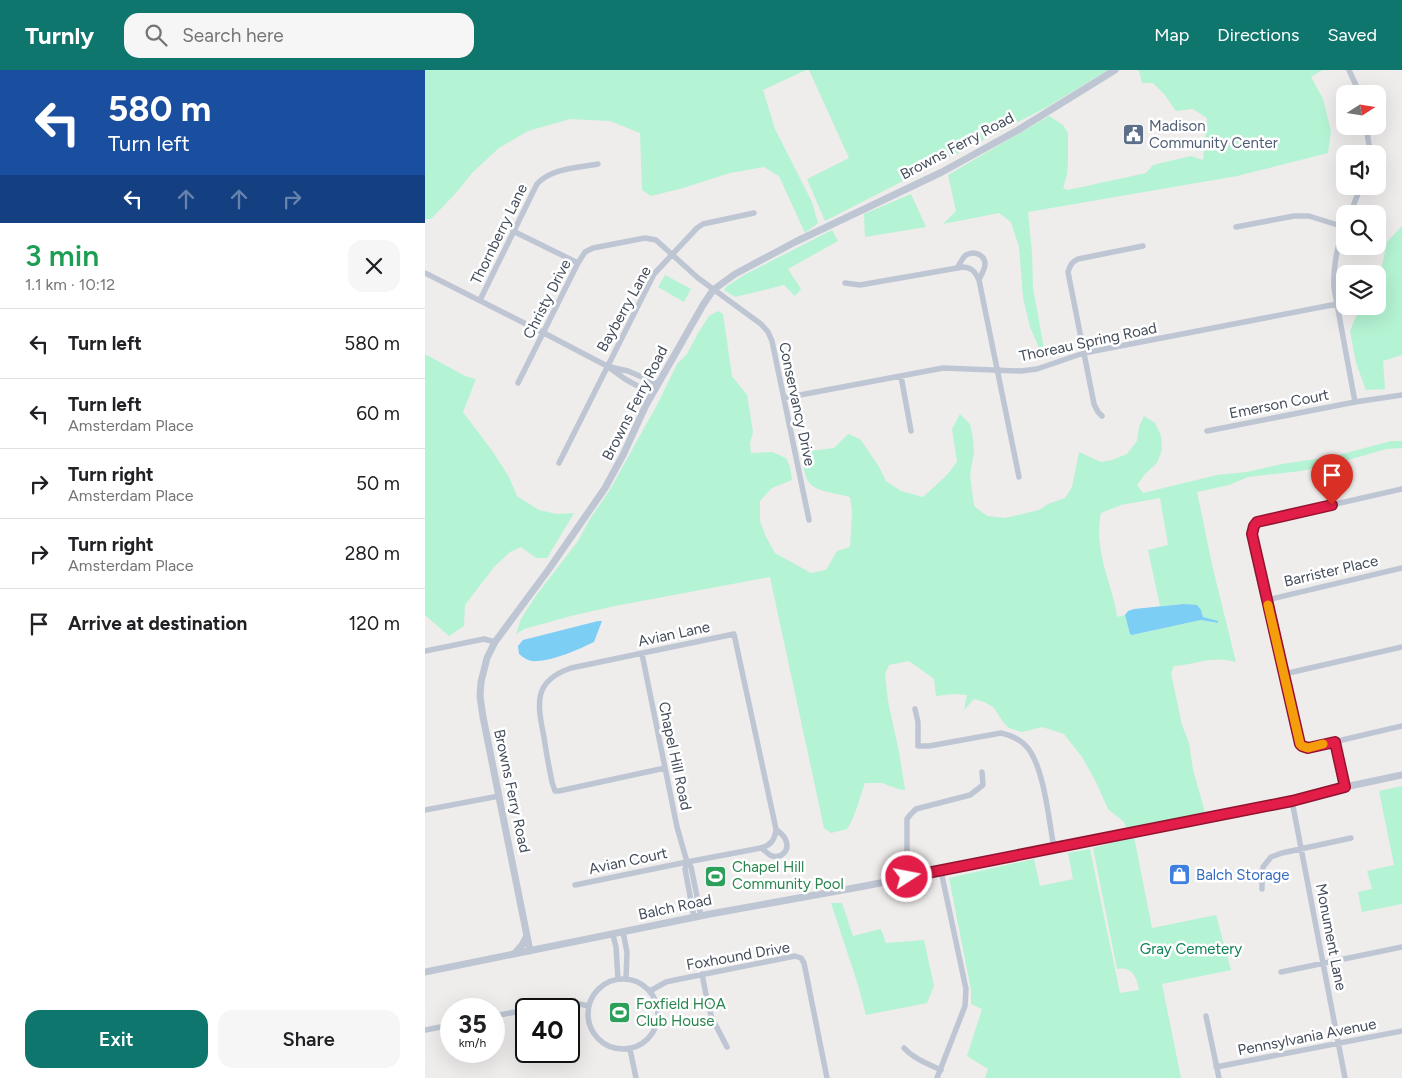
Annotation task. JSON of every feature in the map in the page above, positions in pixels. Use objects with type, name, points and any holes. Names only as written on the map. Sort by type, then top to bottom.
[{"type":"street","name":"Browns Ferry Road","points":[[530,951],[480,696],[481,682],[487,658],[495,642],[549,569],[605,488],[652,394],[703,305],[713,290],[735,274],[795,242],[950,168],[1018,130],[1115,70]]},
{"type":"street","points":[[1349,70],[1356,85]]},
{"type":"street","name":"Thornberry Lane","points":[[480,300],[537,184],[543,177],[553,172],[598,164]]},
{"type":"street","name":"Bayberry Lane","points":[[559,463],[654,274],[703,224],[754,213]]},
{"type":"street","points":[[1236,227],[1294,216],[1309,216],[1336,224]]},
{"type":"street","points":[[513,232],[578,263]]},
{"type":"street","name":"Christy Drive","points":[[517,383],[578,263],[589,250],[645,238],[656,240],[713,290]]},
{"type":"street","points":[[1102,416],[1095,404],[1068,272],[1073,261],[1143,246]]},
{"type":"street","points":[[957,268],[965,256],[972,253],[978,254],[983,257],[985,266],[979,280]]},
{"type":"street","points":[[1336,254],[1333,273],[1336,299]]},
{"type":"street","points":[[845,283],[860,285],[957,268],[970,268],[975,272],[979,280],[1019,477]]},
{"type":"street","points":[[425,273],[607,366],[625,379],[652,394]]},
{"type":"street","name":"Conservancy Drive","points":[[713,290],[761,324],[768,332],[772,341],[809,520]]},
{"type":"street","name":"Thoreau Spring Road","points":[[784,398],[949,367],[1021,371],[1037,369],[1071,356],[1336,304]]},
{"type":"street","points":[[1339,315],[1355,402]]},
{"type":"street","points":[[607,366],[628,370],[658,384]]},
{"type":"street","points":[[901,376],[911,431]]},
{"type":"street","name":"Emerson Court","points":[[1207,430],[1402,395]]},
{"type":"street","points":[[1402,489],[1257,522],[1252,534],[1299,742],[1302,746],[1308,748],[1402,726]]},
{"type":"street","name":"Barrister Place","points":[[1267,600],[1402,568]]},
{"type":"street","name":"Avian Lane","points":[[665,768],[555,791],[539,715],[541,692],[554,675],[571,668],[734,634],[776,829]]},
{"type":"street","points":[[425,650],[484,639],[495,642]]},
{"type":"street","points":[[1284,674],[1402,647]]},
{"type":"street","name":"Chapel Hill Road","points":[[642,654],[677,827],[687,862],[691,867],[698,917]]},
{"type":"street","points":[[915,708],[919,722],[917,740],[919,746],[929,746],[1001,733],[1012,735],[1025,745],[1033,755],[1038,768],[1054,848]]},
{"type":"street","points":[[1335,742],[1345,787]]},
{"type":"street","points":[[907,877],[907,819],[916,809],[970,795],[983,785],[982,772]]},
{"type":"street","name":"Balch Road","points":[[425,972],[1292,801],[1402,775]]},
{"type":"street","points":[[425,810],[499,796]]},
{"type":"street","name":"Monument Lane","points":[[1292,801],[1345,1078]]},
{"type":"street","points":[[761,848],[770,855],[777,857],[783,855],[787,849],[787,843],[784,836],[776,829]]},
{"type":"street","points":[[687,862],[768,846],[775,836],[776,829]]},
{"type":"street","points":[[1262,889],[1263,867],[1271,857],[1351,838]]},
{"type":"street","name":"Avian Court","points":[[575,885],[687,862]]},
{"type":"street","points":[[937,1078],[965,1006],[966,989],[941,871]]},
{"type":"street","points":[[623,932],[627,952],[626,978]]},
{"type":"street","points":[[613,934],[617,948],[618,979]]},
{"type":"street","points":[[514,954],[527,936]]},
{"type":"street","points":[[1281,972],[1402,947]]},
{"type":"street","name":"Foxhound Drive","points":[[649,992],[666,982],[795,956],[801,958],[804,963],[827,1078]]},
{"type":"street","points":[[702,974],[712,1018],[727,1047]]},
{"type":"street","points":[[626,978],[641,984],[653,996],[658,1014],[657,1023],[652,1035],[647,1041],[630,1050],[610,1047],[601,1040],[592,1029],[588,1011],[590,1000],[597,990],[607,982],[626,978]]},
{"type":"street","points":[[580,1004],[589,1006]]},
{"type":"street","points":[[1206,1016],[1219,1078]]},
{"type":"street","points":[[425,1030],[440,1027]]},
{"type":"street","name":"Pennsylvania Avenue","points":[[1217,1067],[1402,1032]]},
{"type":"street","points":[[904,1048],[918,1059],[941,1070]]},
{"type":"street","points":[[630,1050],[636,1078]]},
{"type":"green space","points":[[425,70],[806,70],[763,90],[775,129],[812,202],[818,223],[805,233],[779,176],[764,167],[730,173],[651,196],[642,190],[640,133],[610,121],[570,119],[528,131],[499,148],[473,172],[431,219],[425,219]]},
{"type":"green space","points":[[809,70],[1108,70],[1047,107],[825,221],[807,179],[849,158]]},
{"type":"green space","points":[[1139,70],[1322,70],[1311,77],[1323,99],[1331,131],[1328,153],[1237,176],[1028,212],[1033,288],[1044,349],[1040,350],[1030,327],[1023,297],[1019,247],[1011,222],[999,213],[943,224],[956,211],[948,175],[1049,116],[1063,125],[1068,133],[1067,175],[1063,188],[1068,190],[1146,173],[1153,165],[1191,156],[1203,160],[1207,118],[1193,109],[1176,111],[1164,94],[1153,83],[1142,83]]},
{"type":"green space","points":[[911,194],[926,227],[865,237],[864,214]]},
{"type":"green space","points":[[1402,226],[1402,355],[1383,361],[1385,389],[1366,390],[1356,363],[1350,331],[1357,315],[1386,315],[1386,265],[1382,265],[1384,255],[1386,255],[1387,242]]},
{"type":"green space","points":[[832,230],[838,241],[788,269],[801,289],[795,296],[784,285],[735,297],[724,290],[746,274]]},
{"type":"green space","points":[[665,275],[691,289],[684,302],[658,287]]},
{"type":"green space","points":[[718,311],[723,314],[732,376],[747,395],[753,432],[750,443],[751,453],[772,452],[786,458],[790,467],[792,480],[772,488],[760,501],[760,521],[766,537],[775,553],[811,573],[826,570],[837,551],[850,547],[852,512],[850,497],[822,491],[810,484],[806,478],[803,457],[810,451],[834,448],[848,434],[860,439],[878,465],[886,481],[901,491],[923,497],[947,475],[957,462],[952,429],[960,414],[970,424],[973,439],[974,452],[970,475],[974,506],[987,516],[1005,518],[1039,510],[1048,504],[1065,498],[1072,487],[1079,452],[1101,462],[1127,454],[1137,441],[1139,427],[1144,416],[1155,423],[1161,436],[1162,450],[1157,463],[1144,475],[1137,485],[1143,493],[1217,475],[1247,472],[1282,464],[1335,456],[1391,441],[1402,441],[1402,448],[1386,449],[1301,471],[1248,477],[1229,485],[1197,492],[1213,569],[1236,662],[1219,659],[1174,666],[1171,673],[1182,725],[1189,743],[1193,770],[1205,812],[1127,829],[1124,822],[1108,809],[1082,757],[1064,734],[1042,727],[1022,732],[1009,728],[994,708],[985,702],[974,699],[964,710],[967,695],[936,696],[934,679],[909,661],[889,665],[885,674],[888,701],[905,790],[882,783],[865,783],[855,813],[847,829],[831,833],[824,828],[770,577],[615,606],[524,629],[516,634],[521,619],[535,597],[578,541],[611,488],[658,403],[677,364],[687,354],[709,316]],"holes":[[[1160,498],[1168,545],[1148,550],[1160,606],[1183,604],[1201,610],[1203,617],[1217,621],[1217,623],[1201,620],[1132,635],[1130,634],[1125,615],[1117,617],[1104,566],[1099,530],[1101,513],[1121,505]]]},
{"type":"green space","points":[[425,354],[465,376],[476,379],[463,412],[493,452],[509,477],[517,496],[539,510],[557,514],[574,513],[547,558],[536,558],[521,547],[510,552],[494,567],[465,605],[464,626],[449,636],[425,615]]},
{"type":"green space","points":[[1402,786],[1402,904],[1362,912],[1358,892],[1372,889],[1367,871],[1394,865],[1379,791]]},
{"type":"green space","name":"Gray Cemetery","points":[[1134,837],[1152,928],[1216,915],[1231,970],[1162,984],[1181,1078],[985,1078],[988,1069],[967,1056],[982,1009],[971,1004],[971,990],[949,878],[1034,859],[1040,886],[1073,879],[1068,853],[1090,849],[1120,993],[1139,990],[1137,981],[1130,971],[1117,969],[1093,848]]},
{"type":"green space","points":[[831,903],[842,903],[853,936],[881,929],[886,943],[924,940],[934,986],[927,1003],[866,1015]]},
{"type":"water","points":[[1183,604],[1197,605],[1203,617],[1218,621],[1218,623],[1201,620],[1130,634],[1125,615],[1128,611]]},
{"type":"water","points":[[602,621],[594,642],[574,651],[558,657],[537,661],[529,660],[519,654],[518,646],[523,640]]},
{"type":"slow traffic","points":[[1268,605],[1300,744],[1308,748],[1323,744]]},
{"type":"place","name":"Madison Community Center","points":[[1133,135]]},
{"type":"place","name":"Balch Storage","points":[[1180,875]]},
{"type":"place","name":"Chapel Hill Community Pool","points":[[716,876]]},
{"type":"place","name":"Foxfield HOA Club House","points":[[620,1013]]},
{"type":"route","points":[[907,877],[1292,801],[1345,787],[1335,742],[1308,748],[1300,744],[1252,534],[1257,522],[1332,505]]}]
